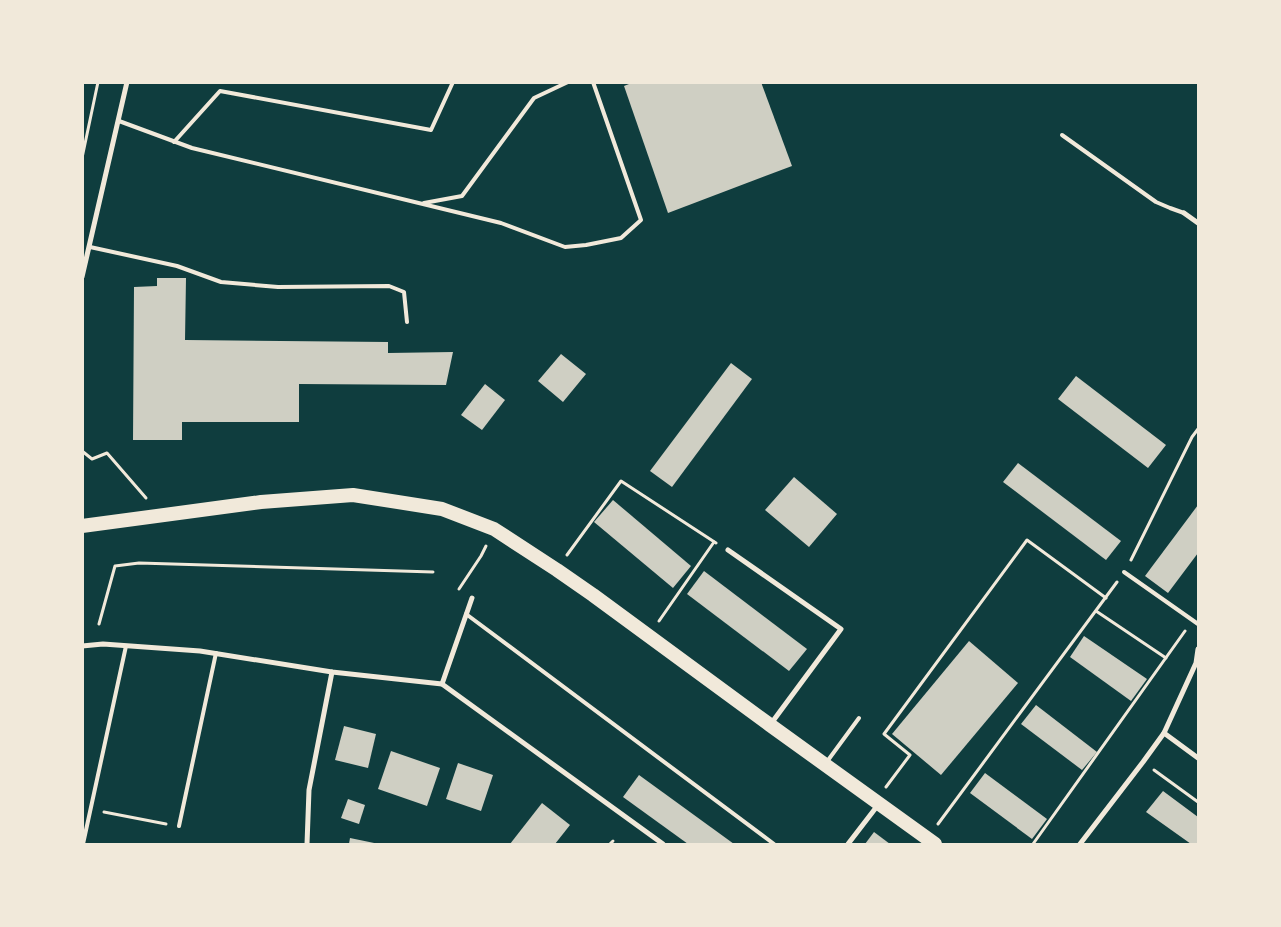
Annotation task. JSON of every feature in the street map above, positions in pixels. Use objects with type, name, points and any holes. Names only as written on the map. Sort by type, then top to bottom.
[{"type":"highway","points":[[82,526],[261,502],[353,495],[442,509],[494,530],[594,595],[931,842]]},
{"type":"street","points":[[82,277],[128,82]]},
{"type":"street","points":[[1184,213],[1198,223]]},
{"type":"street","points":[[728,550],[842,629],[770,725]]},
{"type":"street","points":[[442,684],[472,598]]},
{"type":"street","points":[[82,646],[103,644],[200,651],[332,672],[442,684],[663,844]]},
{"type":"street","points":[[1080,844],[1164,733],[1196,663],[1198,650]]},
{"type":"street","points":[[307,844],[309,790],[332,672]]},
{"type":"street","points":[[1164,733],[1198,758]]},
{"type":"street","points":[[848,844],[877,803]]},
{"type":"lane","points":[[174,142],[220,91],[431,130],[452,82]]},
{"type":"lane","points":[[422,203],[462,196],[534,98],[568,82]]},
{"type":"lane","points":[[119,121],[192,148],[501,223],[565,247],[621,238],[641,220],[593,82]]},
{"type":"lane","points":[[1062,135],[1156,202],[1184,213]]},
{"type":"lane","points":[[90,247],[177,266],[220,282],[278,287],[389,286],[404,292],[407,322]]},
{"type":"lane","points":[[1124,572],[1198,624]]},
{"type":"lane","points":[[466,614],[774,844]]},
{"type":"lane","points":[[83,844],[126,646]]},
{"type":"lane","points":[[179,826],[216,653]]},
{"type":"lane","points":[[825,765],[859,718]]},
{"type":"path","points":[[82,158],[98,82]]},
{"type":"path","points":[[931,842],[1124,572],[1192,437],[1198,429]]},
{"type":"path","points":[[82,452],[92,459],[107,453],[161,516]]},
{"type":"path","points":[[556,570],[621,480],[728,550]]},
{"type":"path","points":[[472,598],[459,589],[481,556],[494,530]]},
{"type":"path","points":[[877,803],[910,755],[884,734],[1027,540],[1106,598]]},
{"type":"path","points":[[649,636],[714,541]]},
{"type":"path","points":[[98,624],[115,566],[139,563],[433,572]]},
{"type":"path","points":[[1096,611],[1166,658]]},
{"type":"path","points":[[1033,844],[1193,620]]},
{"type":"path","points":[[1143,762],[1198,802]]},
{"type":"path","points":[[91,809],[179,826]]},
{"type":"building","points":[[634,82],[761,82],[792,166],[668,213],[624,86]]},
{"type":"building","points":[[157,278],[186,278],[185,340],[388,342],[388,353],[453,352],[446,385],[299,384],[299,422],[182,422],[182,440],[133,440],[134,287],[157,286]]},
{"type":"building","points":[[561,354],[586,374],[563,402],[538,381]]},
{"type":"building","points":[[731,363],[752,379],[672,487],[650,471]]},
{"type":"building","points":[[1076,376],[1166,445],[1148,468],[1058,399]]},
{"type":"building","points":[[485,384],[505,400],[482,430],[461,415]]},
{"type":"building","points":[[1018,463],[1121,541],[1106,560],[1003,482]]},
{"type":"building","points":[[794,477],[837,514],[809,547],[765,510]]},
{"type":"building","points":[[613,500],[691,566],[673,588],[594,522]]},
{"type":"building","points":[[1198,505],[1198,553],[1168,593],[1145,576]]},
{"type":"building","points":[[704,571],[807,649],[789,671],[687,594]]},
{"type":"building","points":[[1084,636],[1147,679],[1131,701],[1070,657]]},
{"type":"building","points":[[969,641],[1018,683],[941,775],[892,734]]},
{"type":"building","points":[[1036,705],[1097,752],[1082,770],[1021,724]]},
{"type":"building","points":[[344,726],[376,734],[368,768],[335,760]]},
{"type":"building","points":[[391,751],[440,768],[427,806],[378,789]]},
{"type":"building","points":[[458,763],[493,775],[481,811],[446,799]]},
{"type":"building","points":[[985,773],[1047,819],[1032,839],[970,793]]},
{"type":"building","points":[[639,775],[734,844],[688,844],[623,797]]},
{"type":"building","points":[[1163,791],[1198,817],[1198,844],[1191,844],[1146,812]]},
{"type":"building","points":[[348,799],[365,805],[359,824],[341,818]]},
{"type":"building","points":[[542,803],[570,825],[555,844],[510,844]]},
{"type":"building","points":[[874,832],[890,844],[865,844]]},
{"type":"building","points":[[350,838],[379,844],[349,844]]}]
